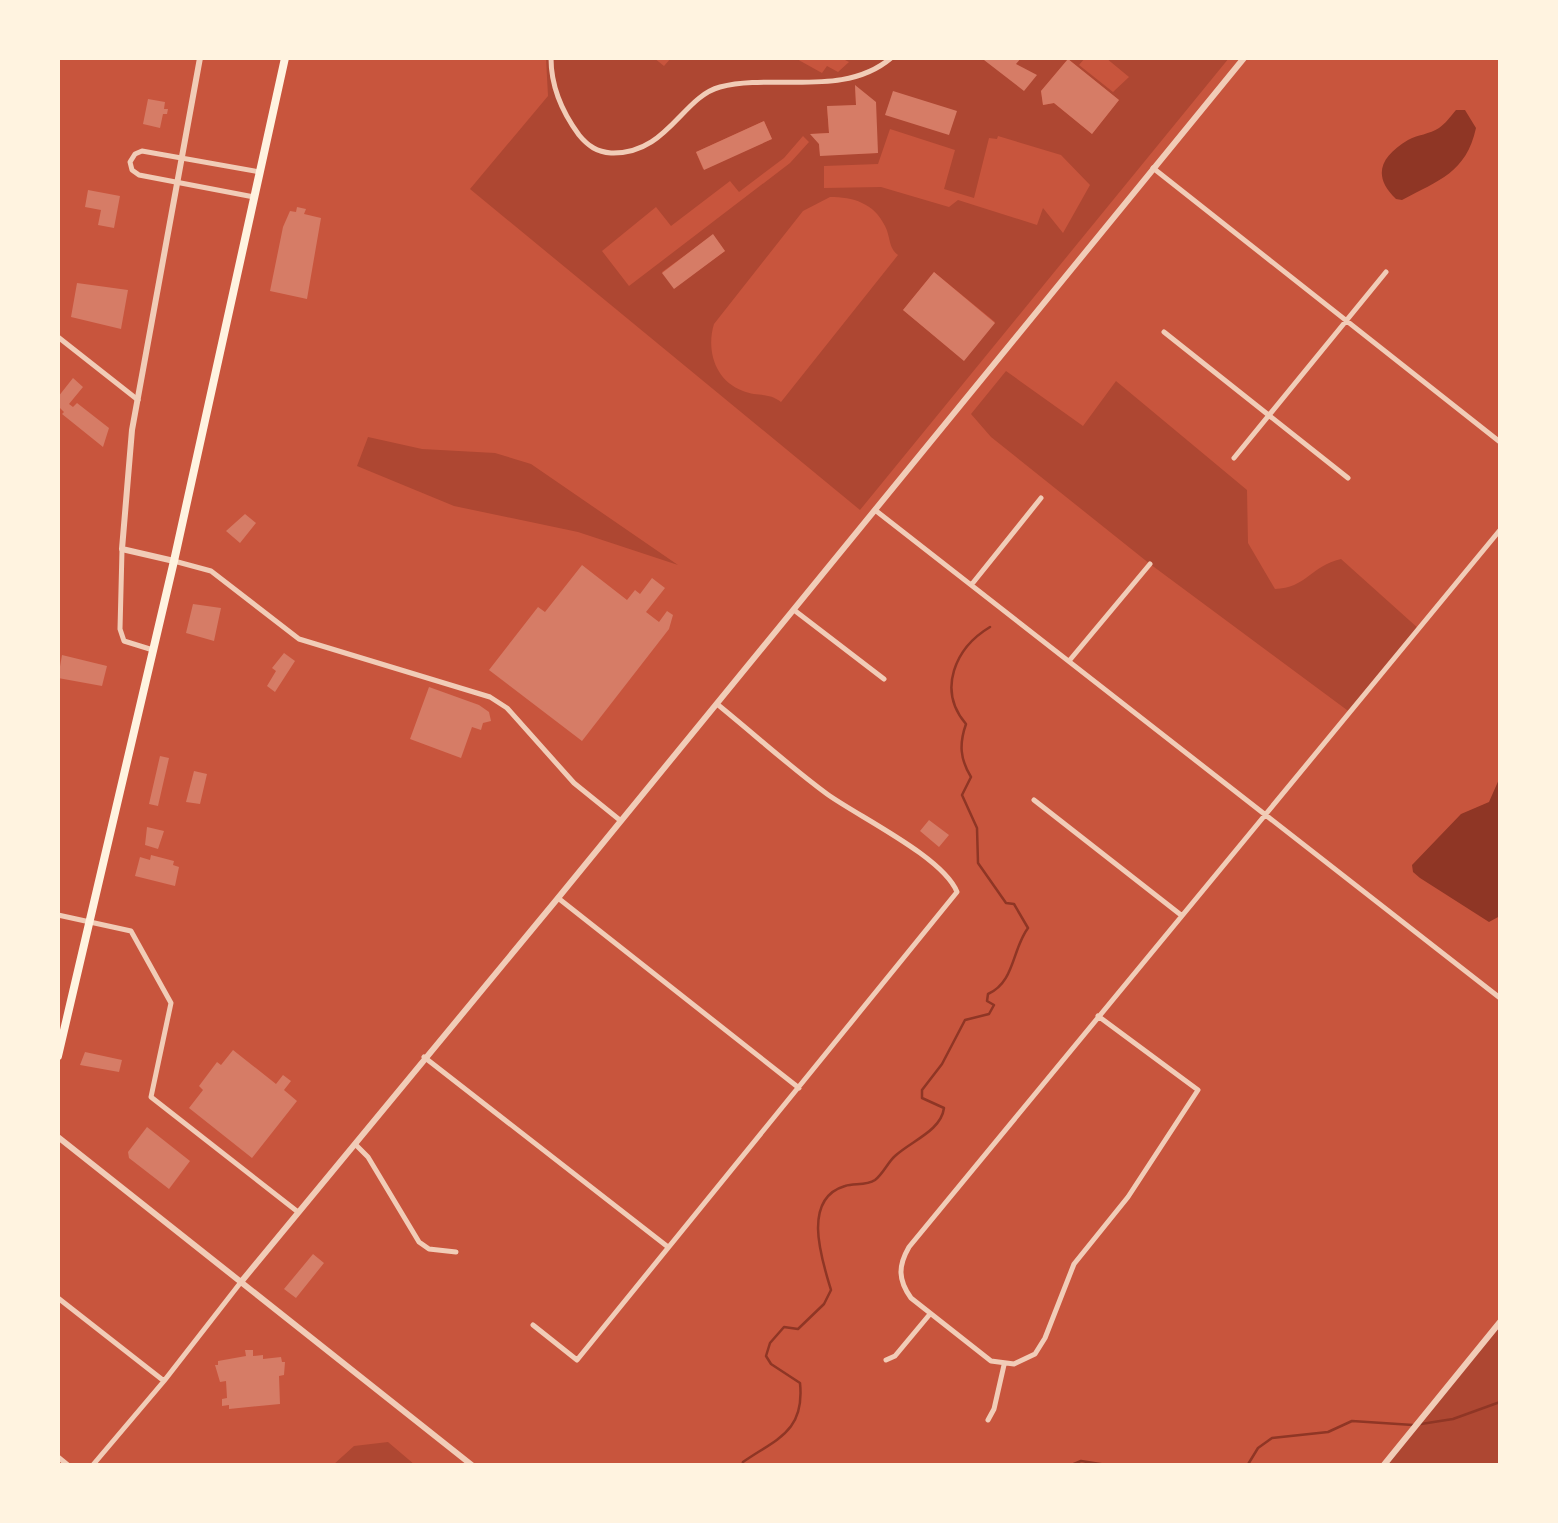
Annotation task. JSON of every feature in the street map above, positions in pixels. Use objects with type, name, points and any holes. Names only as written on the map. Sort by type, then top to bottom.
[{"type":"highway","points":[[58,1056],[174,560],[284,58]]},
{"type":"street","points":[[153,650],[124,640],[120,629],[126,481],[200,58]]},
{"type":"street","points":[[550,58],[557,97],[569,122],[586,144],[600,152],[616,154],[635,151],[657,138],[705,95],[722,86],[835,79],[869,73],[891,58]]},
{"type":"street","points":[[92,1466],[353,1142],[558,898],[1244,58]]},
{"type":"street","points":[[254,197],[139,175],[130,162],[134,154],[142,151],[260,172]]},
{"type":"street","points":[[1153,168],[1500,442]]},
{"type":"street","points":[[1234,458],[1386,272]]},
{"type":"street","points":[[1164,332],[1348,478]]},
{"type":"street","points":[[58,336],[138,400]]},
{"type":"street","points":[[972,584],[1041,498]]},
{"type":"street","points":[[875,510],[1500,998]]},
{"type":"street","points":[[1098,1016],[1198,1090],[1128,1196],[1074,1264],[1035,1354],[1014,1364],[1004,1364],[978,1354],[911,1298],[903,1287],[902,1259],[1098,1016],[1500,530]]},
{"type":"street","points":[[122,549],[210,571],[300,640],[490,697],[507,708],[574,783],[621,821]]},
{"type":"street","points":[[1069,662],[1150,564]]},
{"type":"street","points":[[794,610],[884,679]]},
{"type":"street","points":[[534,1325],[577,1360],[958,892],[953,880],[899,839],[828,794],[717,704]]},
{"type":"street","points":[[1034,800],[1181,915]]},
{"type":"street","points":[[558,898],[798,1088]]},
{"type":"street","points":[[58,915],[131,931],[171,1003],[151,1097],[298,1212]]},
{"type":"street","points":[[424,1058],[668,1248]]},
{"type":"street","points":[[58,1137],[473,1466]]},
{"type":"street","points":[[353,1142],[368,1157],[419,1242],[429,1249],[456,1252]]},
{"type":"street","points":[[58,1298],[164,1381]]},
{"type":"street","points":[[886,1360],[896,1356],[930,1314]]},
{"type":"street","points":[[1383,1466],[1500,1322]]},
{"type":"street","points":[[988,1420],[994,1410],[1004,1364]]},
{"type":"street","points":[[58,1457],[69,1466]]},
{"type":"shaded area","points":[[546,58],[654,58],[664,66],[671,58],[795,58],[822,73],[827,66],[838,72],[849,62],[841,58],[1085,58],[1079,65],[1113,92],[1129,77],[1106,58],[1229,58],[860,510],[470,189],[548,96]],"holes":[[[1068,59],[1119,100],[1092,134],[1054,103],[1043,105],[1041,91]],[[855,86],[878,153],[820,155],[819,144],[811,134],[829,133],[827,107],[856,105]],[[764,121],[772,139],[703,169],[696,152]],[[890,129],[955,150],[944,189],[974,198],[989,138],[998,136],[1061,155],[1090,185],[1063,233],[1043,208],[1037,225],[958,200],[949,207],[881,187],[824,188],[824,166],[878,164]],[[803,136],[809,142],[790,163],[629,286],[602,251],[656,207],[671,226],[730,181],[739,192],[784,158]],[[830,197],[839,197],[862,203],[880,218],[898,255],[781,402],[743,391],[719,372],[712,354],[714,324],[803,211]],[[713,235],[725,251],[674,288],[662,272]],[[934,272],[995,322],[964,360],[903,310]]]},
{"type":"shaded area","points":[[1456,110],[1465,110],[1476,128],[1465,155],[1439,180],[1402,200],[1396,199],[1382,175],[1386,160],[1408,140],[1439,128]]},
{"type":"shaded area","points":[[1006,371],[1083,426],[1116,381],[1247,490],[1248,543],[1275,589],[1294,585],[1322,566],[1341,559],[1419,629],[1351,713],[1150,564],[991,437],[971,414]]},
{"type":"shaded area","points":[[368,437],[422,449],[495,453],[531,464],[678,565],[578,532],[454,506],[357,466]]},
{"type":"shaded area","points":[[1500,777],[1500,916],[1489,922],[1420,878],[1412,865],[1461,814],[1489,802]]},
{"type":"shaded area","points":[[1500,1322],[1500,1465],[1383,1466]]},
{"type":"shaded area","points":[[388,1442],[415,1465],[333,1465],[354,1446]]},
{"type":"building","points":[[986,58],[1021,58],[1016,64],[1037,75],[1024,91]]},
{"type":"building","points":[[1068,59],[1119,100],[1092,134],[1054,103],[1043,105],[1041,91]]},
{"type":"building","points":[[855,85],[876,102],[878,153],[820,156],[819,144],[810,134],[829,133],[827,106],[856,105]]},
{"type":"building","points":[[893,91],[957,111],[949,135],[885,115]]},
{"type":"building","points":[[148,99],[165,102],[164,109],[168,109],[160,128],[143,124]]},
{"type":"building","points":[[764,121],[772,139],[704,170],[696,152]]},
{"type":"building","points":[[88,190],[120,196],[114,228],[98,225],[101,210],[85,207]]},
{"type":"building","points":[[297,207],[306,209],[304,214],[321,218],[307,299],[270,291],[283,227],[290,211],[296,212]]},
{"type":"building","points":[[713,234],[725,251],[674,289],[662,273]]},
{"type":"building","points":[[934,272],[995,323],[964,361],[903,310]]},
{"type":"building","points":[[77,283],[128,290],[121,329],[71,317]]},
{"type":"building","points":[[73,378],[83,387],[69,404],[73,407],[77,403],[109,428],[103,447],[62,414],[58,406],[58,397]]},
{"type":"building","points":[[245,514],[256,523],[240,543],[226,531]]},
{"type":"building","points":[[582,565],[627,600],[635,590],[640,594],[652,578],[665,588],[646,612],[659,622],[667,611],[673,615],[669,629],[582,741],[489,670],[538,607],[545,612]]},
{"type":"building","points":[[193,604],[221,608],[214,641],[186,633]]},
{"type":"building","points":[[284,653],[295,661],[275,692],[267,686],[276,671],[272,668]]},
{"type":"building","points":[[62,655],[107,666],[102,686],[58,678]]},
{"type":"building","points":[[429,687],[489,712],[491,721],[483,723],[481,730],[472,727],[461,758],[410,739]]},
{"type":"building","points":[[160,756],[169,758],[158,806],[149,804]]},
{"type":"building","points":[[194,771],[207,774],[200,804],[186,802]]},
{"type":"building","points":[[929,820],[949,835],[939,847],[920,831]]},
{"type":"building","points":[[147,827],[164,831],[158,849],[145,845]]},
{"type":"building","points":[[151,855],[174,861],[173,865],[179,867],[175,886],[135,876],[140,857],[150,860]]},
{"type":"building","points":[[233,1050],[276,1084],[283,1075],[291,1081],[284,1090],[297,1101],[252,1158],[189,1108],[217,1062],[221,1065]]},
{"type":"building","points":[[85,1052],[122,1060],[119,1072],[80,1065]]},
{"type":"building","points":[[147,1127],[190,1161],[169,1189],[129,1158],[128,1152]]},
{"type":"building","points":[[313,1254],[324,1263],[296,1298],[284,1289]]},
{"type":"building","points":[[245,1350],[253,1350],[253,1356],[263,1355],[263,1359],[281,1357],[285,1362],[284,1375],[279,1376],[280,1404],[229,1409],[229,1405],[222,1406],[222,1399],[227,1398],[226,1381],[220,1382],[215,1365],[218,1361],[246,1356]]},
{"type":"waterway","points":[[742,1466],[786,1432],[798,1413],[800,1383],[771,1364],[766,1356],[770,1343],[784,1327],[798,1329],[824,1304],[831,1290],[818,1232],[823,1204],[831,1193],[845,1186],[875,1180],[895,1156],[937,1123],[944,1108],[922,1098],[922,1090],[942,1064],[965,1020],[989,1014],[994,1005],[987,1001],[988,994],[1003,982],[1028,928],[1014,904],[1006,903],[978,863],[977,828],[962,795],[971,777],[962,751],[966,724],[953,697],[954,671],[967,646],[990,627]]},
{"type":"waterway","points":[[1421,1424],[1453,1419],[1500,1402]]},
{"type":"waterway","points":[[1247,1466],[1258,1448],[1272,1438],[1328,1432],[1352,1421],[1413,1425]]},
{"type":"waterway","points":[[1069,1466],[1081,1461],[1113,1466]]}]
